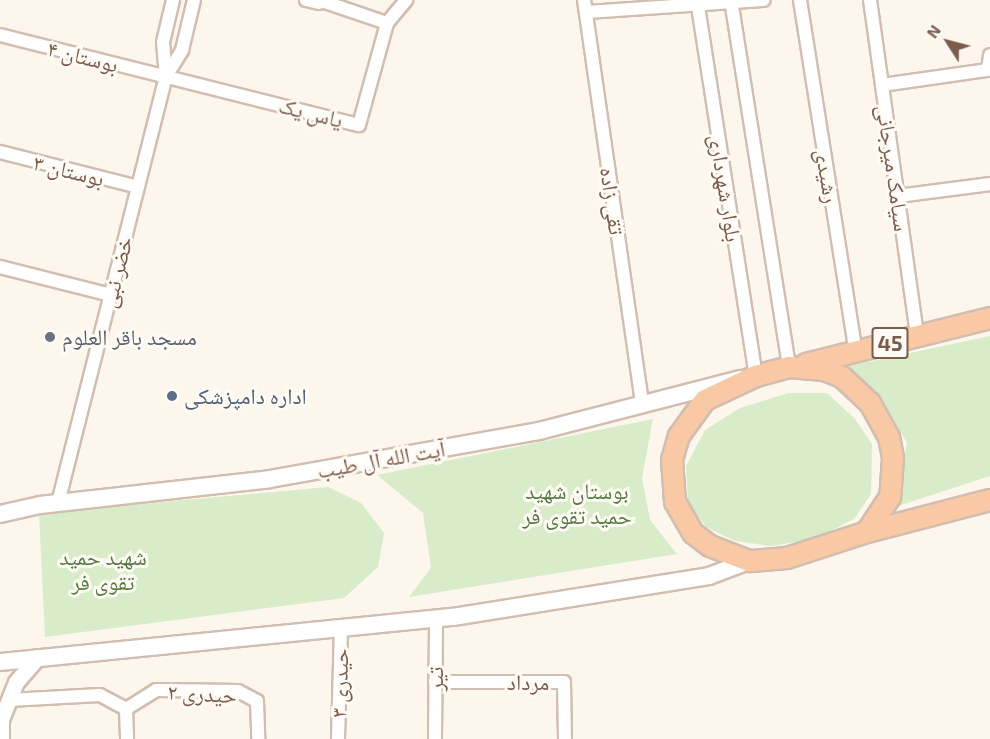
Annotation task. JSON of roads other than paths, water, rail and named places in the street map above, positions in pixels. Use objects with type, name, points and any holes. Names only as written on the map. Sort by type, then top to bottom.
[{"type":"highway","name":"45","points":[[789,367],[990,318]]},
{"type":"highway","points":[[867,532],[880,517],[893,478],[891,447],[882,419],[842,377],[824,370],[789,367],[756,376],[705,400],[679,436],[670,480],[675,502],[693,533],[710,546],[749,561],[787,558],[867,532],[990,500]]},
{"type":"main road","name":"آیت الله آل طیب","points":[[0,514],[58,503],[270,479],[539,431],[642,402],[756,376]]},
{"type":"main road","points":[[957,510],[990,506]]},
{"type":"main road","points":[[0,662],[436,618],[709,576],[749,561]]},
{"type":"street","name":"خضر نبی","points":[[166,76],[163,42],[173,0]]},
{"type":"street","name":"خضر نبی","points":[[58,503],[166,76],[182,50],[194,0]]},
{"type":"street","points":[[306,0],[319,1],[387,23]]},
{"type":"street","name":"یاس یک","points":[[166,76],[359,125],[387,23],[406,0]]},
{"type":"street","points":[[585,6],[764,0]]},
{"type":"street","name":"رشیدی","points":[[800,0],[856,352]]},
{"type":"street","name":"سیامک میرجانی","points":[[870,0],[917,335]]},
{"type":"street","name":"بلوار شهرداری","points":[[732,1],[789,367]]},
{"type":"street","name":"بلوار شهرداری","points":[[697,2],[756,376]]},
{"type":"street","name":"تقی زاده","points":[[585,6],[642,402]]},
{"type":"street","name":"بوستان ۴","points":[[0,35],[166,76]]},
{"type":"street","points":[[882,85],[988,70],[990,55]]},
{"type":"street","name":"بوستان ۳","points":[[0,153],[138,187]]},
{"type":"street","points":[[898,196],[990,184]]},
{"type":"street","points":[[0,267],[111,295]]},
{"type":"street","name":"تیر","points":[[435,739],[436,618]]},
{"type":"street","name":"حیدری ۳","points":[[338,739],[341,627]]},
{"type":"street","points":[[1,739],[0,722],[16,682],[38,657]]},
{"type":"street","name":"مرداد","points":[[435,682],[564,682],[565,739]]},
{"type":"street","name":"حیدری ۲","points":[[126,709],[156,690],[238,691],[257,701],[258,739]]},
{"type":"street","points":[[9,700],[100,695],[126,709],[127,739]]},
{"type":"place","name":"مسجد باقر العلوم","points":[[50,337]]},
{"type":"place","name":"اداره دامپزشکی","points":[[172,396]]},
{"type":"park label","name":"بوستان شهید حمید تقوی فر","points":[[577,502]]},
{"type":"park label","name":"شهید حمید تقوی فر","points":[[103,568]]}]
